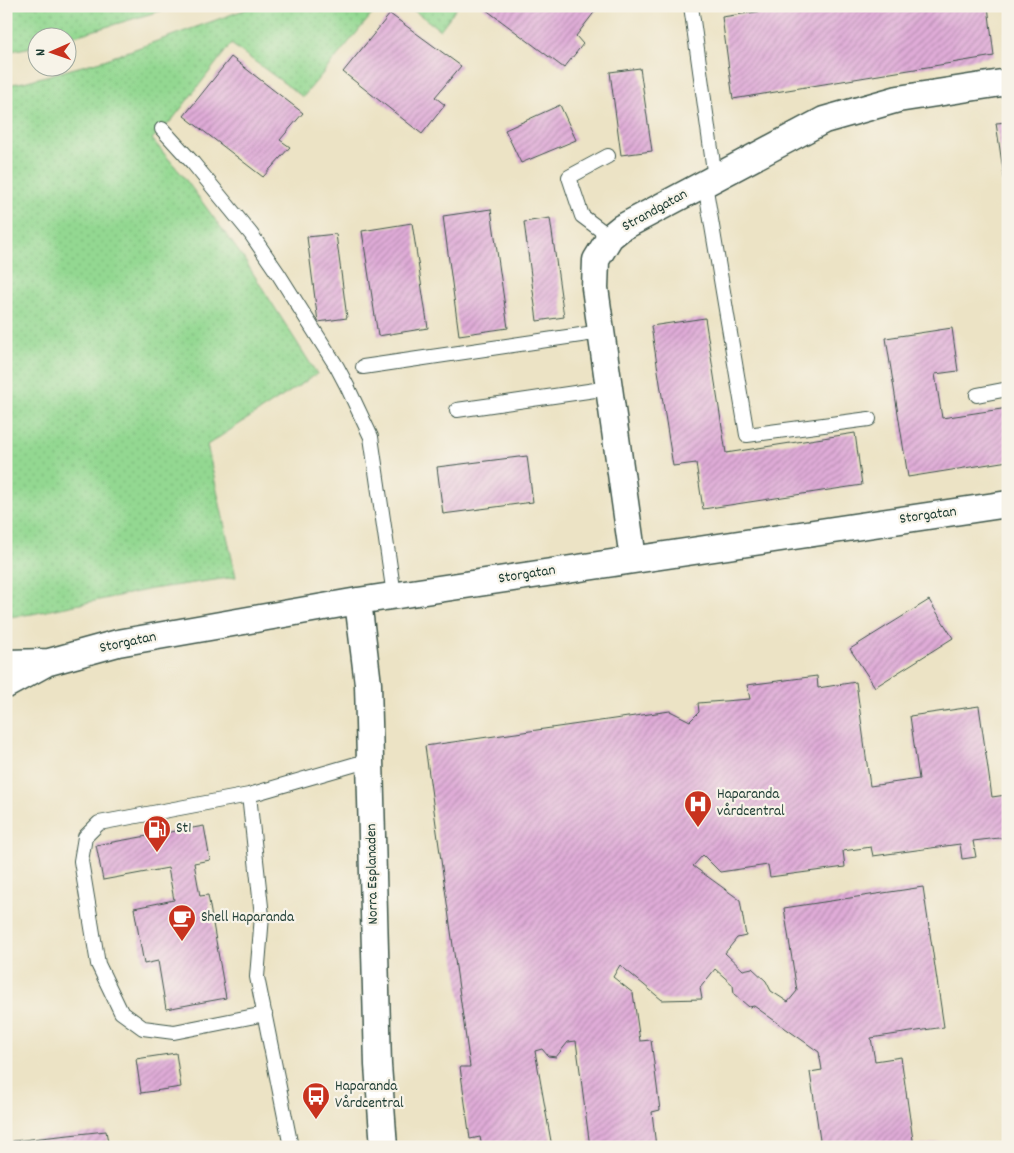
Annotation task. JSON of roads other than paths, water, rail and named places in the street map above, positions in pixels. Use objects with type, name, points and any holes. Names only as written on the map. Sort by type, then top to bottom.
[{"type":"street","name":"Strandgatan","points":[[633,559],[595,288],[596,260],[610,237],[621,228],[824,120],[898,99],[1008,82]]},
{"type":"street","name":"Storgatan","points":[[6,663],[49,662],[118,644],[394,595],[1008,504]]},
{"type":"street","name":"Norra Esplanaden","points":[[358,601],[368,684],[378,1065],[384,1147]]},
{"type":"street","name":"Storgatan","points":[[6,685],[49,662]]},
{"type":"lane","points":[[691,6],[710,181],[747,435],[869,419]]},
{"type":"lane","points":[[162,129],[193,163],[250,234],[279,275],[347,386],[371,437],[394,595]]},
{"type":"lane","points":[[608,156],[569,177],[582,216],[610,237]]},
{"type":"lane","points":[[363,367],[601,332]]},
{"type":"lane","points":[[457,410],[609,388]]},
{"type":"lane","points":[[977,395],[1008,389]]},
{"type":"lane","points":[[265,1014],[174,1032],[143,1028],[121,1012],[98,964],[82,861],[85,837],[99,823],[249,795],[370,760]]},
{"type":"lane","points":[[249,795],[262,916],[257,977],[291,1147]]},
{"type":"place","name":"Haparanda vårdcentral","points":[[698,828]]},
{"type":"place","name":"St1","points":[[157,853]]},
{"type":"place","name":"Shell Haparanda","points":[[182,942]]},
{"type":"place","name":"Haparanda Vårdcentral","points":[[316,1120]]}]
